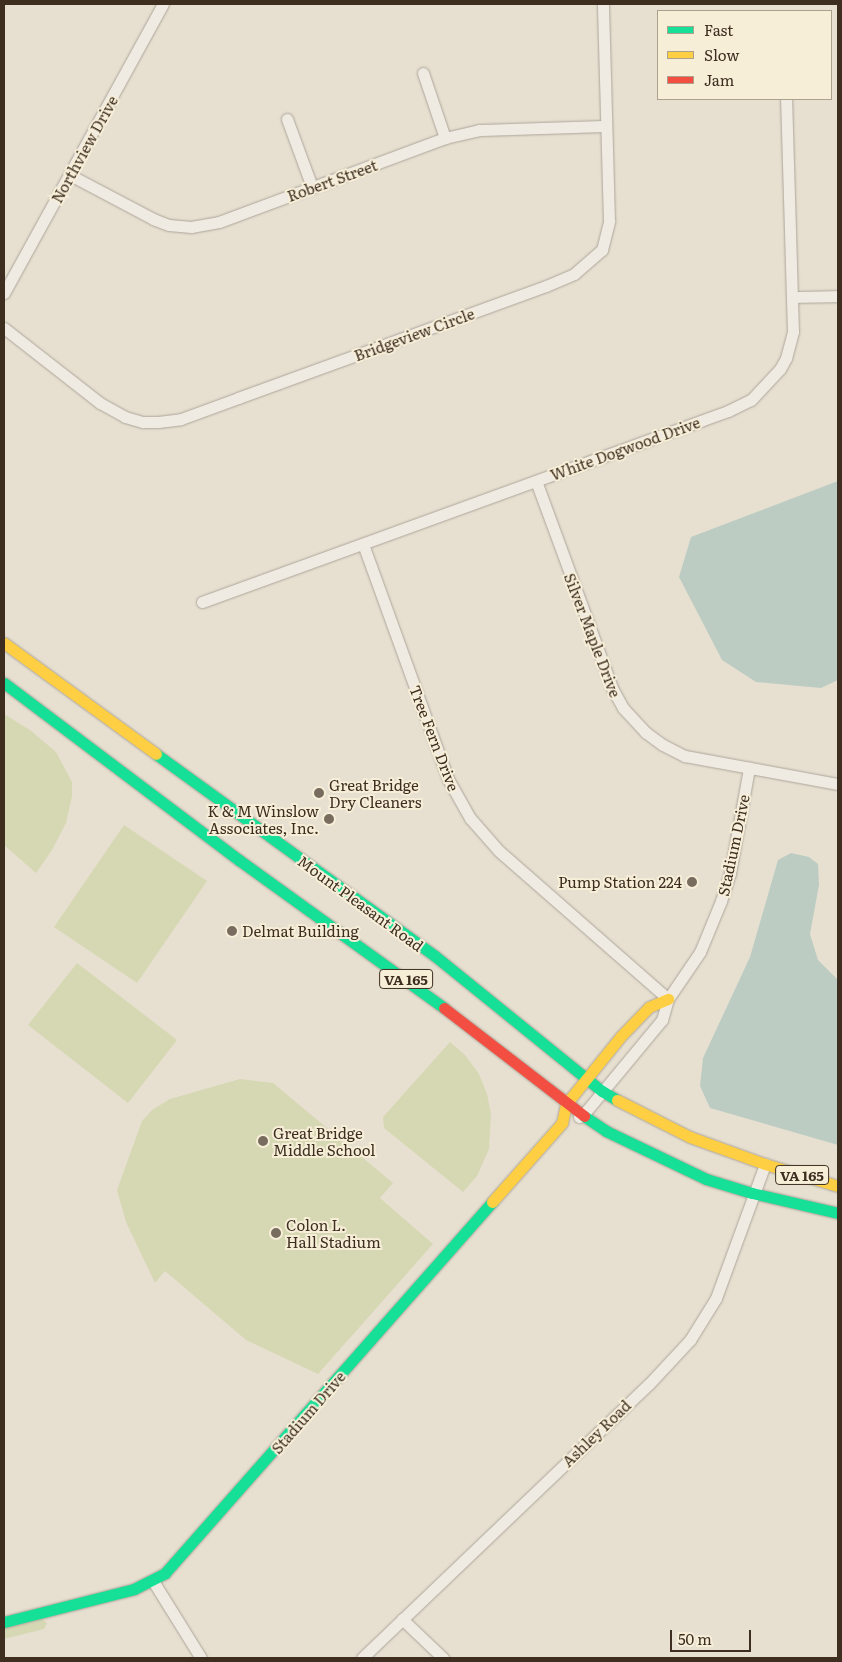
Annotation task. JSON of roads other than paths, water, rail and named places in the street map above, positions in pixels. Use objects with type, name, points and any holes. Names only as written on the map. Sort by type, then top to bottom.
[{"type":"main road","name":"Mount Pleasant Road","points":[[4,644],[434,956],[602,1091],[638,1112],[690,1137],[765,1164],[838,1186]]},
{"type":"main road","name":"VA 165","points":[[4,683],[239,860],[442,1006],[566,1104],[606,1131],[706,1179],[752,1194],[838,1213]]},
{"type":"main road","name":"Stadium Drive","points":[[4,1622],[93,1601],[134,1589],[153,1581],[182,1556],[562,1123],[566,1104],[621,1036],[649,1007],[668,999]]},
{"type":"street","name":"Northview Drive","points":[[4,293],[163,4]]},
{"type":"street","name":"Bridgeview Circle","points":[[4,328],[100,404],[112,411],[143,422],[158,422],[181,419],[546,286],[574,274],[598,255],[606,238],[609,212],[603,4]]},
{"type":"street","points":[[423,73],[445,138]]},
{"type":"street","name":"White Dogwood Drive","points":[[202,602],[728,411],[751,400],[772,378],[786,358],[793,332],[794,297],[786,100]]},
{"type":"street","points":[[287,119],[312,187]]},
{"type":"street","name":"Robert Street","points":[[70,175],[145,216],[182,227],[219,222],[445,138],[479,130],[606,126]]},
{"type":"street","points":[[794,297],[838,296]]},
{"type":"street","name":"Silver Maple Drive","points":[[536,481],[605,671],[623,708],[645,732],[663,745],[685,756],[838,784]]},
{"type":"street","name":"Tree Fern Drive","points":[[363,544],[448,779],[470,818],[499,851],[668,999]]},
{"type":"street","name":"Stadium Drive","points":[[583,1116],[662,1020],[668,999],[700,952],[722,901],[731,866],[749,768]]},
{"type":"street","points":[[562,1123],[583,1116]]},
{"type":"street","name":"Ashley Road","points":[[362,1658],[649,1384],[690,1340],[716,1298],[752,1194],[765,1164]]},
{"type":"street","points":[[153,1581],[201,1658]]},
{"type":"street","points":[[402,1620],[443,1658]]},
{"type":"place","name":"Great Bridge Dry Cleaners","points":[[319,793]]},
{"type":"place","name":"K & M Winslow Associates, Inc.","points":[[329,819]]},
{"type":"place","name":"Pump Station 224","points":[[692,882]]},
{"type":"place","name":"Delmat Building","points":[[232,931]]},
{"type":"place","name":"Great Bridge Middle School","points":[[263,1141]]},
{"type":"place","name":"Colon L. Hall Stadium","points":[[276,1233]]}]
